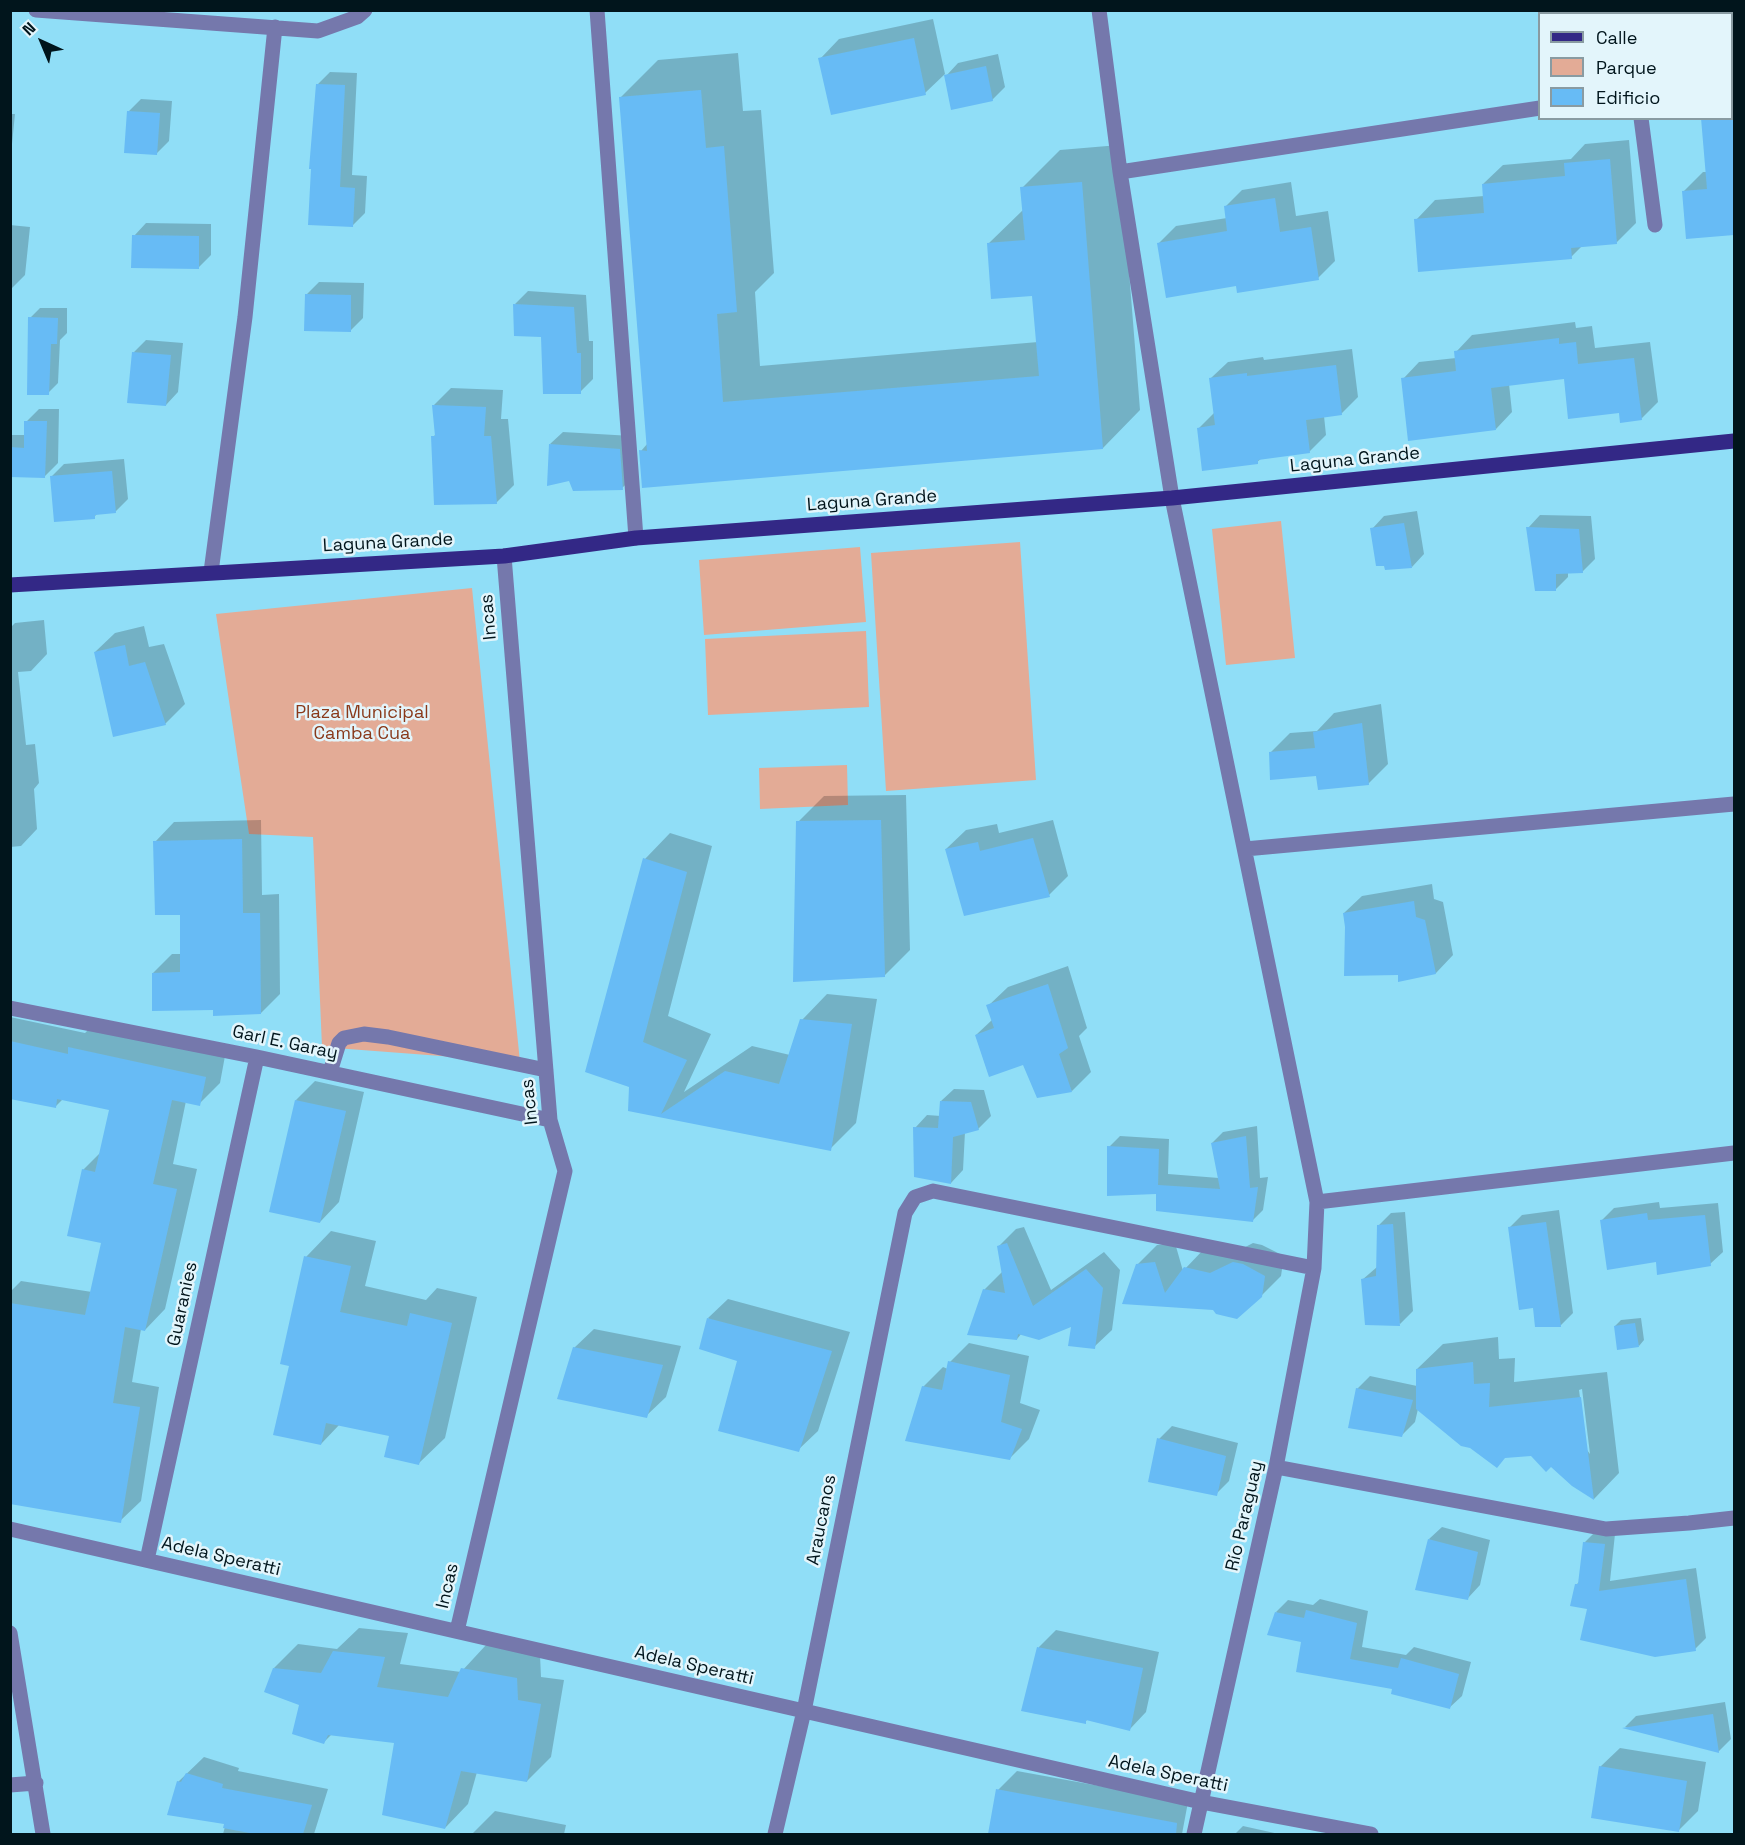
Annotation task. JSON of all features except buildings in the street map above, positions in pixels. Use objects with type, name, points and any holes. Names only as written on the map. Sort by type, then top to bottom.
[{"type":"main road","name":"Laguna Grande","points":[[10,585],[504,555],[636,538],[1172,498],[1734,441]]},
{"type":"street","points":[[36,10],[318,31],[357,17],[365,10]]},
{"type":"street","points":[[597,10],[636,538]]},
{"type":"street","name":"Río Paraguay","points":[[1099,10],[1120,172],[1172,498],[1317,1202],[1314,1268],[1276,1467],[1194,1834]]},
{"type":"street","points":[[211,572],[245,317],[275,27]]},
{"type":"street","points":[[1120,172],[1538,108]]},
{"type":"street","points":[[1641,120],[1655,225]]},
{"type":"street","name":"Incas","points":[[457,1631],[565,1171],[550,1120],[504,555]]},
{"type":"street","points":[[1245,849],[1734,804]]},
{"type":"street","name":"Garl E. Garay","points":[[10,1008],[330,1072],[550,1120]]},
{"type":"street","points":[[330,1072],[339,1043],[344,1038],[364,1034],[546,1070]]},
{"type":"street","name":"Guaranies","points":[[147,1560],[257,1057]]},
{"type":"street","points":[[1317,1202],[1734,1154]]},
{"type":"street","name":"Araucanos","points":[[775,1834],[804,1711],[904,1213],[915,1197],[933,1191],[1314,1268]]},
{"type":"street","points":[[1276,1467],[1606,1529],[1689,1524],[1734,1518]]},
{"type":"street","name":"Adela Speratti","points":[[10,1528],[1201,1802],[1371,1834]]},
{"type":"street","points":[[10,1634],[43,1834]]},
{"type":"street","points":[[10,1785],[36,1783]]},
{"type":"green space","points":[[1281,521],[1295,658],[1226,665],[1212,529]]},
{"type":"green space","points":[[1020,542],[1036,780],[886,791],[871,553]]},
{"type":"green space","points":[[860,547],[866,622],[704,635],[699,560]]},
{"type":"green space","name":"Plaza Municipal Camba Cua","points":[[472,588],[520,1062],[322,1047],[313,837],[249,834],[216,614]]},
{"type":"green space","points":[[866,631],[869,707],[708,715],[705,639]]},
{"type":"green space","points":[[847,765],[848,805],[760,809],[759,768]]}]
